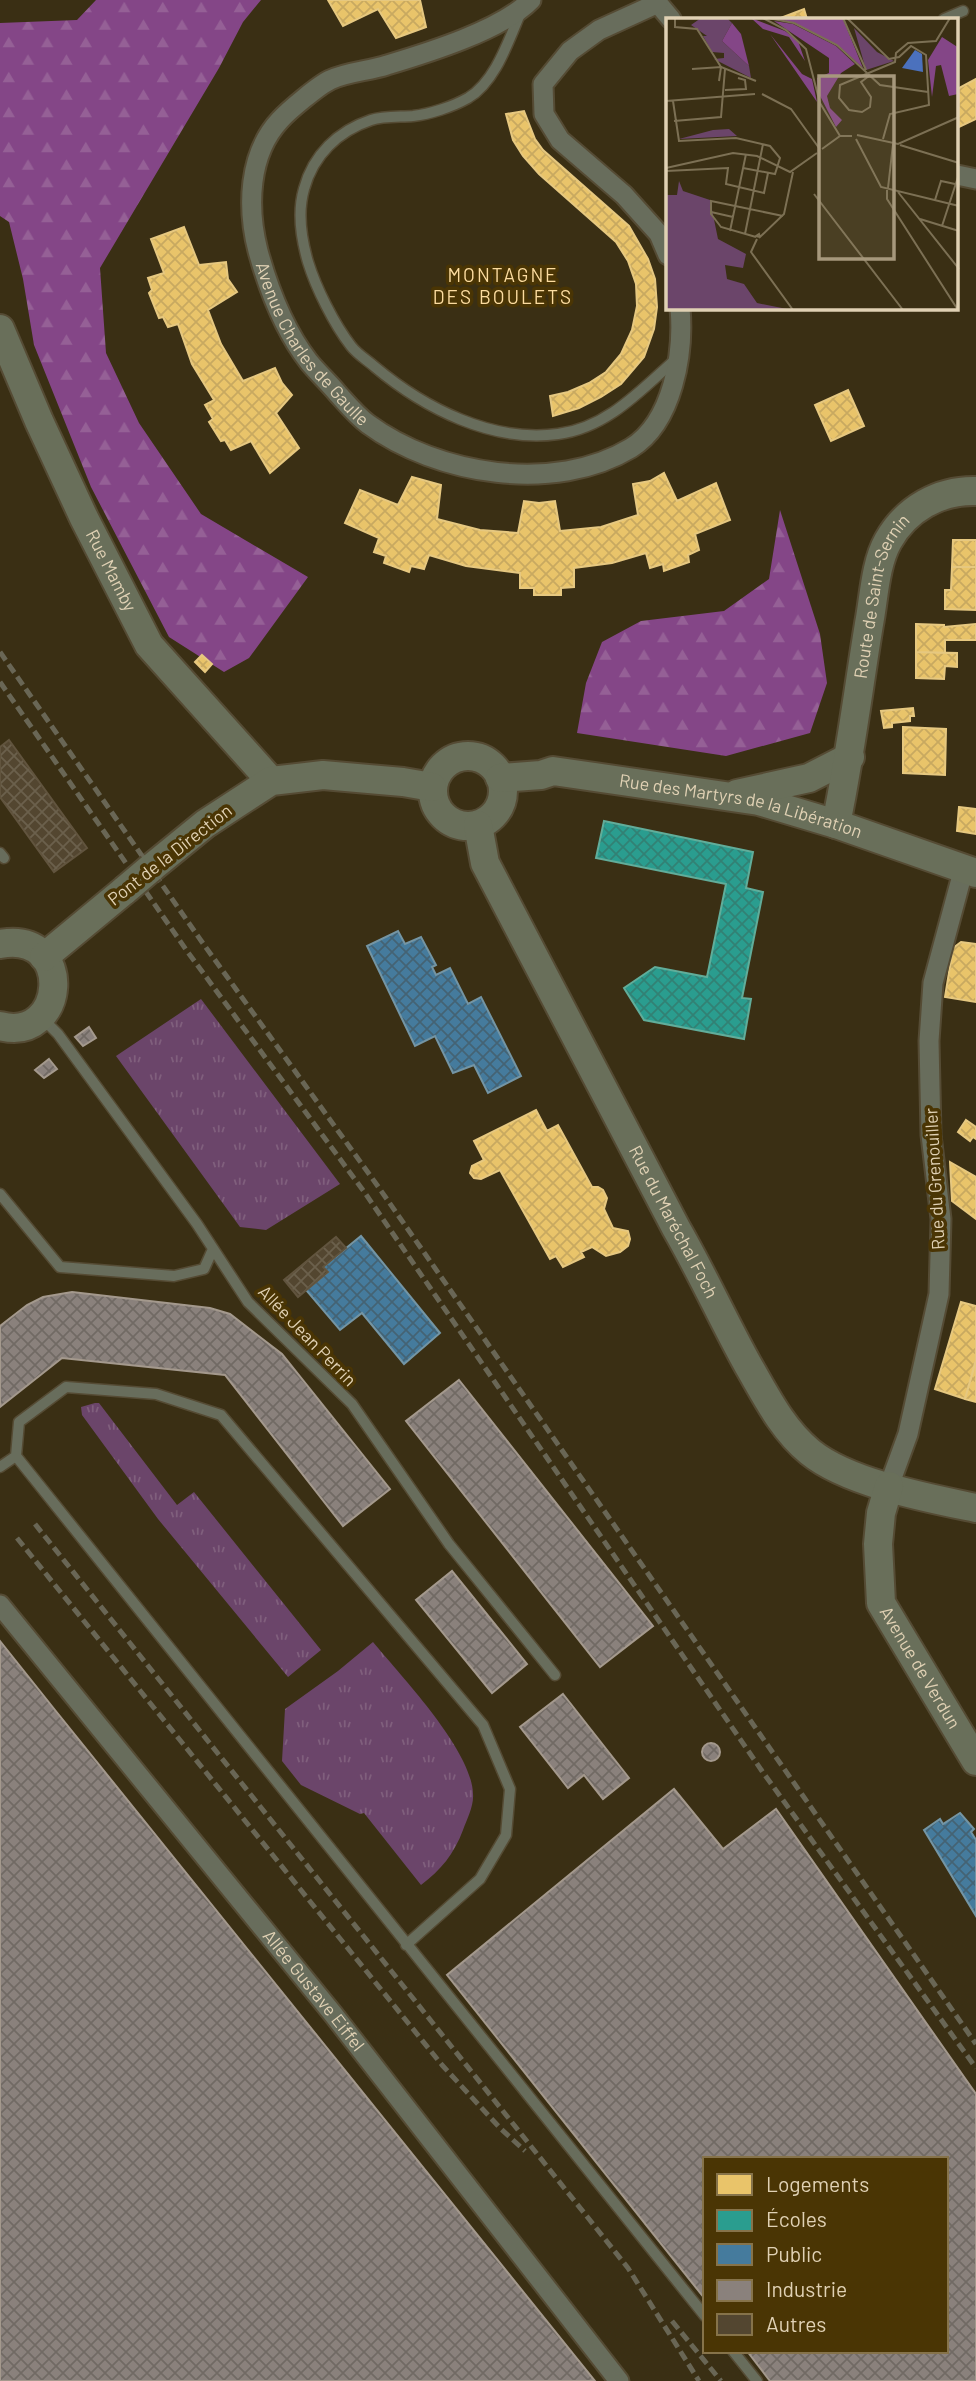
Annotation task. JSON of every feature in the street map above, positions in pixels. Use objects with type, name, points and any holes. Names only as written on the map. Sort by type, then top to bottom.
[{"type":"main road","name":"Rue Mamby","points":[[0,329],[84,518],[149,645],[271,781]]},
{"type":"main road","name":"Route de Saint-Sernin","points":[[836,824],[850,757],[873,602],[887,543],[909,514],[922,504],[963,490],[976,491]]},
{"type":"main road","points":[[474,756],[485,760],[500,778],[502,800],[489,820],[467,827],[445,819],[437,810],[432,787],[435,776],[451,760],[474,756]]},
{"type":"main road","points":[[729,795],[808,778],[850,757]]},
{"type":"main road","name":"Rue des Martyrs de la Libération","points":[[500,778],[541,775],[553,771],[729,795],[836,824],[970,871]]},
{"type":"main road","name":"Pont de la Direction","points":[[53,950],[205,824],[271,781],[323,775],[432,787]]},
{"type":"main road","name":"Rue du Maréchal Foch","points":[[478,825],[485,863],[724,1321],[764,1395],[787,1430],[811,1453],[844,1473],[976,1508]]},
{"type":"main road","points":[[0,944],[24,943],[53,950],[51,968],[55,981],[54,994],[41,1016],[31,1024],[18,1027],[0,1026]]},
{"type":"main road","name":"Avenue de Verdun","points":[[889,1486],[881,1513],[878,1544],[881,1603],[976,1761]]},
{"type":"street","points":[[666,250],[659,234],[624,195],[560,140],[544,114],[542,84],[570,51],[598,30],[656,2],[669,18]]},
{"type":"street","name":"Avenue Charles de Gaulle","points":[[526,5],[484,31],[387,65],[330,80],[279,121],[257,158],[251,199],[255,239],[268,287],[288,329],[309,362],[365,423],[412,451],[469,469],[521,474],[561,471],[591,465],[632,447],[653,428],[671,389],[678,357],[680,310]]},
{"type":"street","points":[[958,176],[976,179]]},
{"type":"street","name":"Rue du Grenouiller","points":[[889,1486],[908,1434],[939,1294],[941,1219],[931,1135],[929,1041],[933,984],[970,871]]},
{"type":"street","name":"Allée Gustave Eiffel","points":[[0,1605],[332,2014],[619,2381]]},
{"type":"lane","points":[[526,5],[498,66],[470,97],[445,108],[417,115],[373,119],[342,132],[318,157],[303,190],[300,234],[315,286],[351,346],[387,377],[422,402],[477,425],[515,435],[559,434],[596,424],[616,411],[678,357]]},
{"type":"lane","points":[[946,18],[964,11]]},
{"type":"lane","name":"Allée Jean Perrin","points":[[41,1016],[65,1043],[248,1301],[352,1404],[449,1544],[555,1675]]},
{"type":"lane","points":[[0,1194],[60,1267],[174,1276],[204,1269],[213,1249]]},
{"type":"lane","points":[[406,1945],[475,1884],[506,1835],[510,1789],[482,1725],[221,1415],[156,1394],[66,1387],[19,1422],[16,1456],[406,1945],[703,2314]]},
{"type":"lane","points":[[0,1467],[16,1456]]},
{"type":"lane","points":[[735,2353],[757,2381]]},
{"type":"green space","points":[[96,0],[261,0],[243,22],[219,68],[100,268],[106,353],[139,423],[201,514],[308,577],[249,658],[224,672],[169,637],[91,487],[34,345],[23,279],[9,222],[0,216],[0,23],[77,20]]},
{"type":"green space","points":[[780,510],[820,634],[827,683],[810,733],[726,756],[577,733],[586,683],[602,642],[641,621],[724,611],[769,579]]},
{"type":"green space","points":[[201,999],[340,1184],[266,1230],[240,1227],[116,1056]]},
{"type":"green space","points":[[99,1403],[177,1505],[194,1492],[321,1650],[288,1677],[158,1519],[82,1415],[81,1407]]},
{"type":"green space","points":[[373,1642],[433,1714],[461,1756],[470,1776],[472,1803],[459,1839],[446,1861],[421,1885],[364,1813],[360,1814],[301,1785],[282,1761],[285,1709]]},
{"type":"building: Logements","points":[[328,0],[420,0],[426,27],[396,38],[378,9],[343,26]]},
{"type":"building: Logements","points":[[804,9],[807,18],[781,18]]},
{"type":"building: Logements","points":[[976,79],[976,119],[958,128],[958,88]]},
{"type":"building: Logements","points":[[524,111],[535,139],[543,150],[629,226],[648,259],[655,279],[657,307],[654,329],[644,357],[621,384],[601,397],[579,408],[553,416],[550,396],[589,383],[606,372],[621,354],[632,330],[637,306],[636,284],[628,261],[616,242],[539,174],[523,156],[513,140],[506,114]]},
{"type":"building: Logements","points":[[184,227],[199,265],[226,262],[228,279],[237,292],[208,310],[221,344],[243,381],[275,368],[292,395],[276,413],[299,448],[270,473],[251,441],[231,450],[225,440],[221,441],[209,422],[213,419],[205,405],[214,400],[192,364],[178,324],[168,327],[163,317],[159,318],[149,293],[152,290],[148,278],[164,273],[151,239]]},
{"type":"building: Logements","points":[[848,390],[864,426],[831,441],[815,405]]},
{"type":"building: Logements","points":[[664,473],[677,501],[716,483],[730,520],[695,534],[699,550],[688,555],[689,562],[664,571],[663,564],[650,568],[646,553],[612,563],[574,568],[574,587],[561,588],[561,595],[534,595],[534,588],[520,588],[520,573],[466,566],[429,555],[424,569],[411,566],[409,572],[384,563],[386,556],[374,552],[379,538],[345,523],[360,490],[398,505],[412,477],[441,485],[437,519],[480,530],[518,533],[524,501],[555,501],[560,531],[601,527],[638,515],[633,484],[650,481]]},
{"type":"building: Logements","points":[[953,540],[976,540],[976,567],[952,567]]},
{"type":"building: Logements","points":[[952,567],[976,567],[976,610],[945,609],[945,590],[951,590]]},
{"type":"building: Logements","points":[[916,624],[944,627],[976,624],[976,640],[945,640],[945,653],[916,652]]},
{"type":"building: Logements","points":[[916,652],[957,653],[957,667],[945,666],[944,679],[916,678]]},
{"type":"building: Logements","points":[[202,655],[212,664],[205,672],[195,662]]},
{"type":"building: Logements","points":[[913,708],[914,716],[910,716],[910,721],[892,723],[892,727],[884,728],[881,711]]},
{"type":"building: Logements","points":[[903,727],[946,729],[945,775],[903,773]]},
{"type":"building: Logements","points":[[959,807],[976,809],[976,834],[957,831]]},
{"type":"building: Logements","points":[[961,942],[976,944],[976,1002],[945,997],[953,948]]},
{"type":"building: Logements","points":[[536,1110],[547,1131],[558,1125],[592,1187],[603,1190],[607,1198],[604,1209],[613,1228],[628,1231],[628,1246],[620,1252],[606,1256],[592,1247],[581,1252],[584,1257],[563,1267],[556,1256],[550,1259],[500,1170],[481,1179],[474,1178],[470,1173],[472,1166],[484,1160],[474,1141]]},
{"type":"building: Logements","points":[[966,1120],[976,1127],[976,1139],[973,1137],[970,1141],[958,1132]]},
{"type":"building: Logements","points":[[950,1162],[976,1177],[976,1219],[952,1201]]},
{"type":"building: Logements","points":[[961,1302],[976,1306],[976,1361],[965,1399],[935,1389]]},
{"type":"building: Logements","points":[[976,1363],[976,1402],[965,1399]]},
{"type":"building: Écoles","points":[[604,821],[753,852],[746,888],[763,892],[742,998],[751,999],[744,1039],[644,1020],[624,988],[655,967],[707,977],[726,884],[596,858]]},
{"type":"building: Public","points":[[398,931],[405,944],[421,937],[436,965],[432,967],[436,975],[450,968],[468,1004],[481,997],[521,1076],[488,1093],[474,1065],[453,1073],[435,1036],[415,1046],[367,946]]},
{"type":"building: Public","points":[[361,1236],[440,1333],[404,1364],[362,1313],[340,1330],[306,1290],[328,1272],[323,1267]]},
{"type":"building: Public","points":[[960,1813],[974,1829],[971,1832],[976,1840],[976,1916],[924,1830],[940,1819],[943,1824]]},
{"type":"building: Industrie","points":[[89,1027],[96,1038],[83,1046],[75,1037]]},
{"type":"building: Industrie","points":[[49,1059],[57,1069],[44,1078],[35,1070]]},
{"type":"building: Industrie","points":[[72,1292],[210,1308],[230,1314],[282,1354],[390,1489],[343,1526],[225,1375],[62,1358],[0,1407],[0,1326],[27,1305],[43,1297]]},
{"type":"building: Industrie","points":[[459,1380],[653,1626],[600,1667],[406,1421]]},
{"type":"building: Industrie","points":[[452,1571],[527,1664],[492,1693],[416,1600]]},
{"type":"building: Industrie","points":[[0,1641],[55,1710],[595,2381],[0,2381]]},
{"type":"building: Industrie","points":[[563,1694],[629,1778],[603,1799],[584,1775],[568,1788],[520,1727]]},
{"type":"building: Industrie","points":[[711,1743],[717,1746],[720,1752],[717,1758],[711,1761],[705,1758],[702,1752],[705,1746]]},
{"type":"building: Industrie","points":[[674,1789],[723,1849],[776,1809],[976,2094],[976,2381],[770,2381],[749,2353],[948,2353],[948,2157],[703,2157],[703,2296],[447,1975]]},
{"type":"building: Autres","points":[[9,740],[87,848],[54,872],[0,797],[0,747]]},
{"type":"building: Autres","points":[[336,1237],[346,1248],[323,1267],[328,1272],[298,1297],[284,1280]]},
{"type":"railway","points":[[0,652],[202,942],[377,1185],[976,2044]]},
{"type":"railway","points":[[0,682],[187,951],[365,1193],[762,1771],[976,2068]]},
{"type":"railway","points":[[35,1524],[628,2268],[699,2381]]},
{"type":"railway","points":[[17,1538],[442,2065],[525,2151]]},
{"type":"railway","points":[[672,2321],[721,2381]]},
{"type":"district","name":"MONTAGNE DES BOULETS","points":[[503,286]]}]
